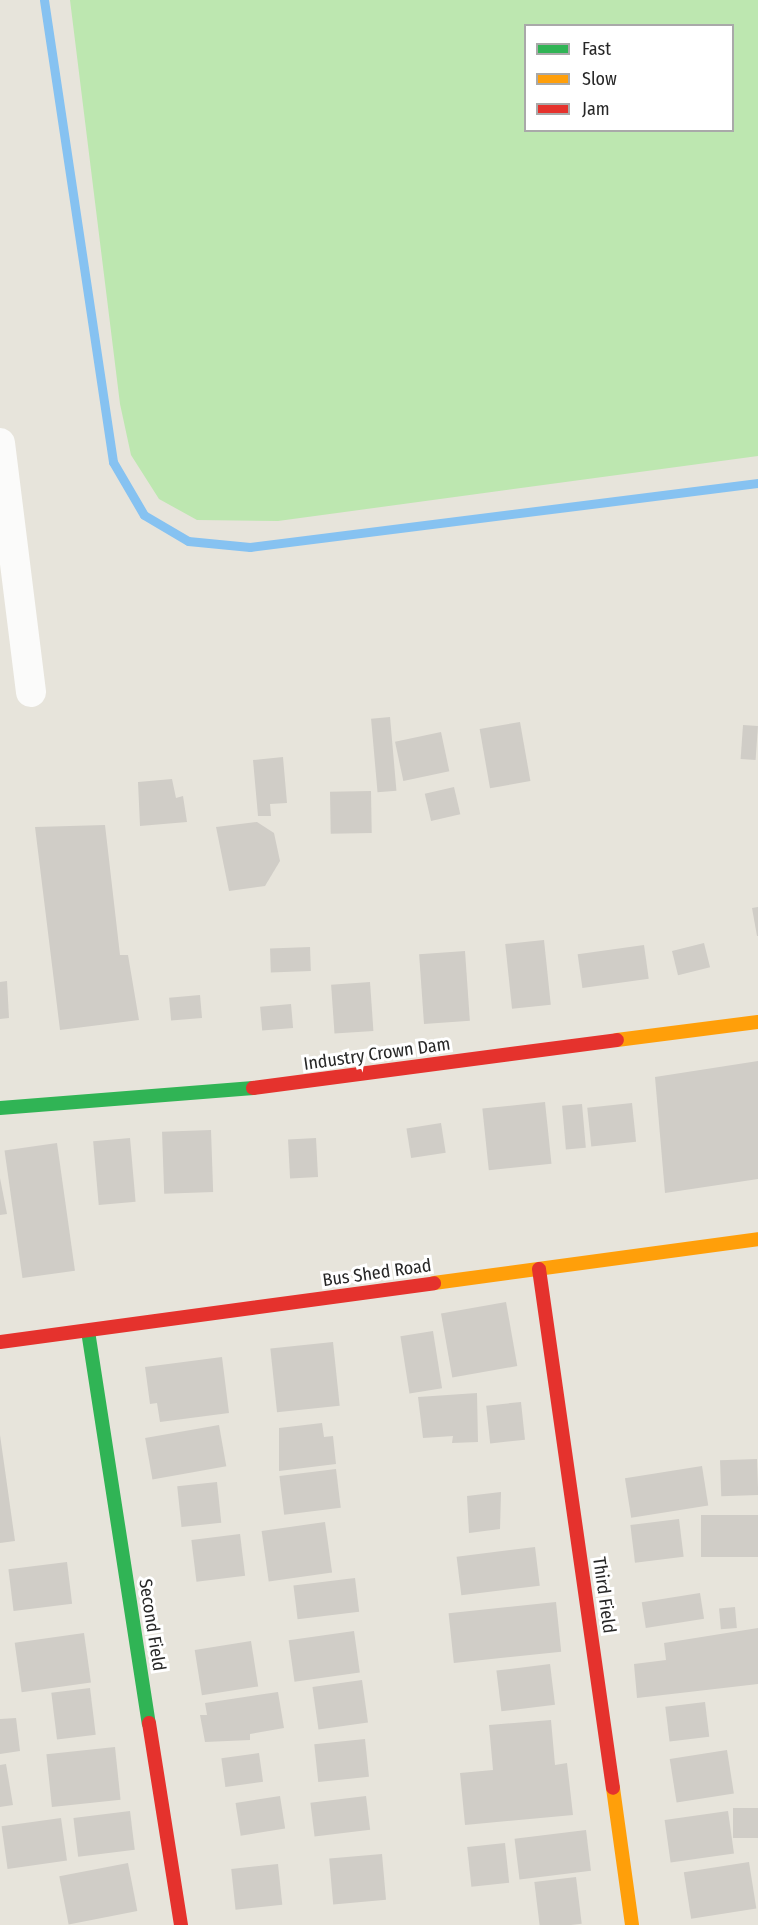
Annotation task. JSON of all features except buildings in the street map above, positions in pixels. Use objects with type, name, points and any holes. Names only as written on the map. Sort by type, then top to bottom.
[{"type":"street","points":[[0,443],[31,692]]},
{"type":"street","name":"Industry Crown Dam","points":[[0,1108],[210,1094],[758,1022]]},
{"type":"street","name":"Bus Shed Road","points":[[0,1342],[758,1239]]},
{"type":"street","name":"Third Field","points":[[539,1269],[633,1925]]},
{"type":"street","name":"Second Field","points":[[88,1331],[181,1925]]},
{"type":"green space","points":[[70,0],[758,0],[758,456],[278,521],[197,520],[159,499],[131,455],[120,404]]},
{"type":"waterway","points":[[44,0],[113,462],[144,515],[188,541],[250,547],[758,483]]},
{"type":"traffic: fast","points":[[0,1108],[253,1088]]},
{"type":"traffic: fast","points":[[88,1331],[149,1723]]},
{"type":"traffic: slow","points":[[617,1040],[758,1022]]},
{"type":"traffic: slow","points":[[434,1283],[758,1239]]},
{"type":"traffic: slow","points":[[613,1788],[632,1925]]},
{"type":"traffic: jam","points":[[253,1088],[617,1040]]},
{"type":"traffic: jam","points":[[539,1269],[613,1788]]},
{"type":"traffic: jam","points":[[0,1342],[434,1283]]},
{"type":"traffic: jam","points":[[149,1723],[181,1925]]}]
